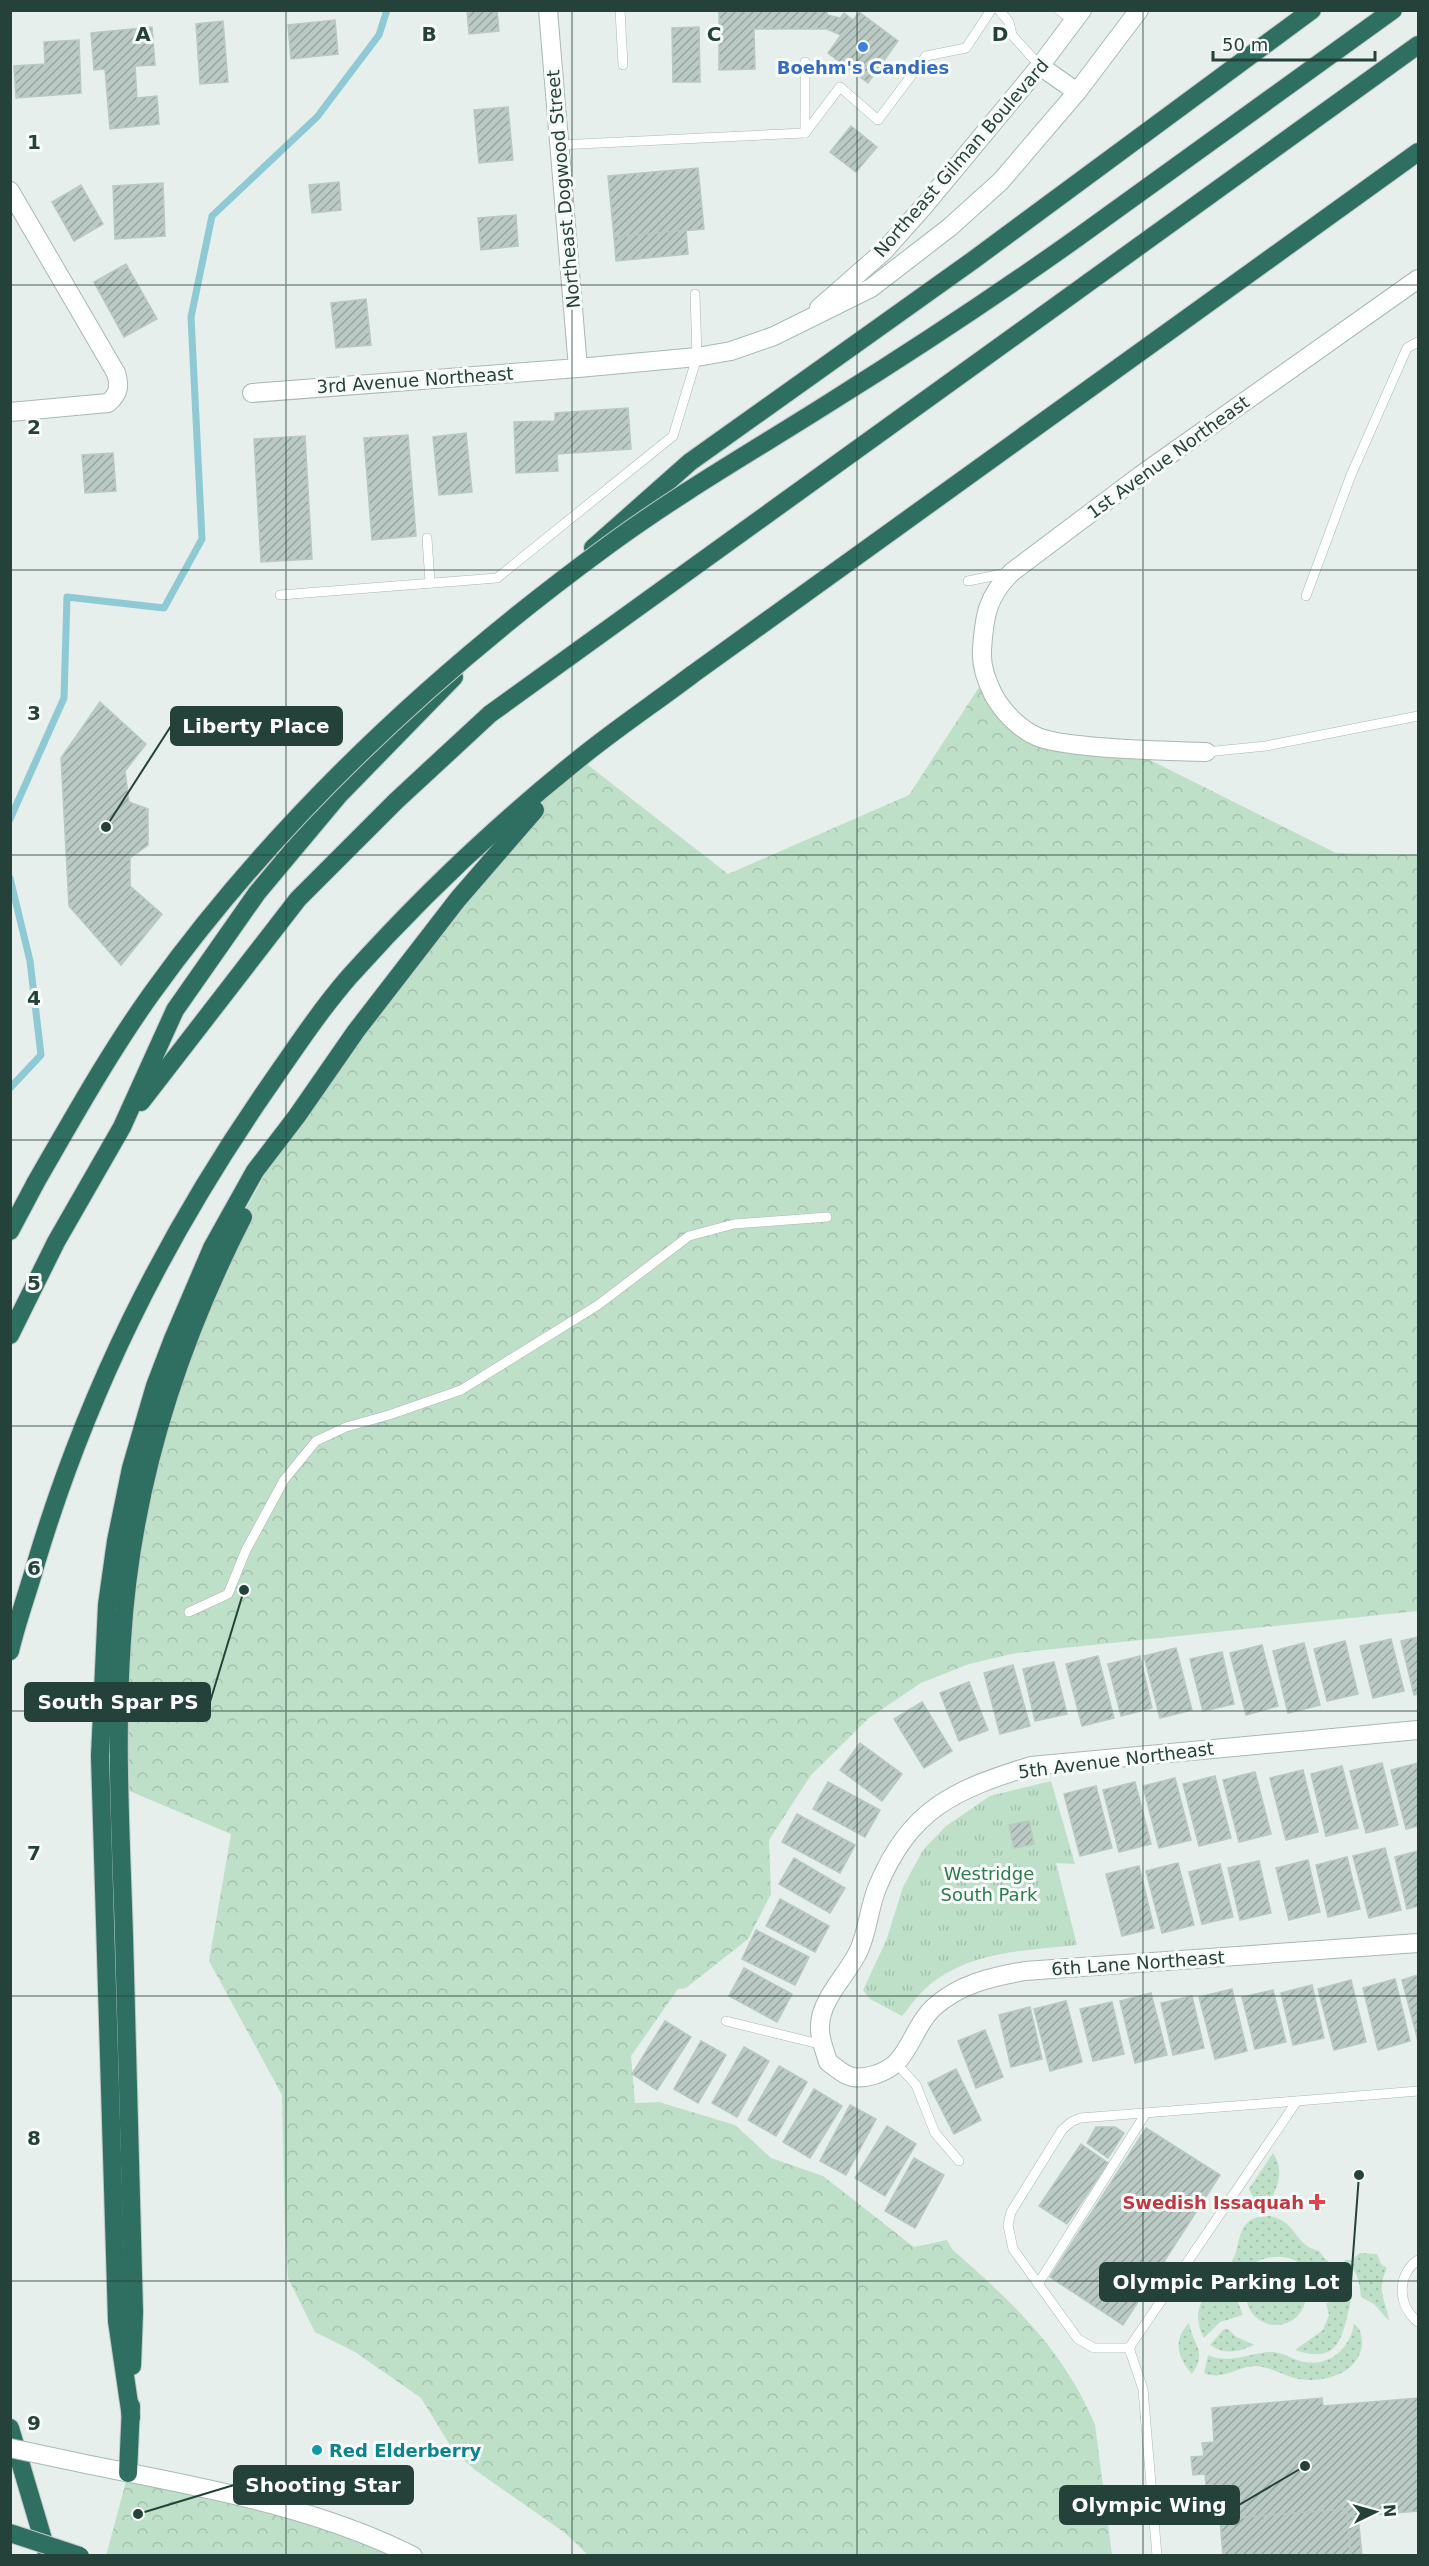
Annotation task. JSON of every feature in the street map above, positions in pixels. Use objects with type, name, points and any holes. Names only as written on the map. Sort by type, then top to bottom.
[{"type":"highway","points":[[10,1335],[56,1242],[122,1127],[175,1010],[257,893],[339,795],[468,663],[690,462],[972,261],[1312,10]]},
{"type":"highway","points":[[10,1231],[36,1182],[118,1045],[152,994],[278,837],[378,734],[478,646],[609,545],[694,487],[954,323],[1077,238],[1393,10]]},
{"type":"highway","points":[[122,1127],[298,899],[396,801],[490,714],[1419,45]]},
{"type":"highway","points":[[10,1651],[67,1465],[113,1355],[147,1285],[183,1219],[242,1126],[301,1040],[363,963],[475,850],[579,758],[1419,152]]},
{"type":"highway","points":[[128,2473],[134,2312],[119,1718],[126,1590],[147,1476],[173,1380],[202,1302],[223,1256],[297,1116],[356,1030],[458,899],[579,758]]},
{"type":"highway","points":[[10,2428],[48,2556]]},
{"type":"highway","points":[[10,2533],[80,2556]]},
{"type":"street","name":"Northeast Dogwood Street","points":[[548,10],[578,368]]},
{"type":"street","name":"Northeast Gilman Boulevard","points":[[578,368],[697,357],[750,345],[871,288],[950,227],[1001,181],[1077,92],[1140,10]]},
{"type":"street","name":"Northeast Gilman Boulevard","points":[[804,321],[884,251],[1040,66],[1072,14]]},
{"type":"street","points":[[1040,66],[1077,92]]},
{"type":"street","points":[[10,191],[116,373],[119,385],[116,396],[108,403],[10,412]]},
{"type":"street","name":"1st Avenue Northeast","points":[[1206,752],[1132,751],[1070,744],[1038,737],[1019,725],[999,705],[985,678],[982,659],[988,606],[997,587],[1012,572],[1141,475],[1419,279]]},
{"type":"street","name":"3rd Avenue Northeast","points":[[252,393],[578,368]]},
{"type":"street","name":"5th Avenue Northeast","points":[[823,2045],[819,2025],[829,1999],[859,1950],[876,1890],[892,1856],[914,1826],[933,1807],[981,1781],[1030,1766],[1419,1730]]},
{"type":"street","name":"6th Lane Northeast","points":[[896,2063],[917,2027],[932,2009],[975,1982],[1002,1975],[1025,1971],[1419,1943]]},
{"type":"street","points":[[823,2045],[828,2062],[848,2076],[872,2077],[896,2063]]},
{"type":"street","points":[[10,2448],[254,2500],[331,2522],[384,2541],[412,2556]]},
{"type":"lane","points":[[620,10],[623,65]]},
{"type":"lane","points":[[559,145],[805,133],[840,87],[878,120],[926,56],[966,48],[991,10]]},
{"type":"lane","points":[[999,10],[1009,22],[1012,36],[1040,66]]},
{"type":"lane","points":[[805,62],[805,133]]},
{"type":"lane","points":[[280,595],[497,578],[674,436],[697,357],[695,294]]},
{"type":"lane","points":[[1306,596],[1351,475],[1407,348],[1419,342]]},
{"type":"lane","points":[[427,538],[430,584]]},
{"type":"lane","points":[[968,581],[1012,572]]},
{"type":"lane","points":[[1206,752],[1266,746],[1419,716]]},
{"type":"lane","points":[[189,1612],[228,1594],[246,1550],[284,1480],[316,1441],[346,1427],[461,1390],[598,1305],[689,1236],[734,1224],[827,1217]]},
{"type":"lane","points":[[726,2021],[823,2045]]},
{"type":"lane","points":[[896,2063],[916,2085],[935,2133],[959,2161]]},
{"type":"lane","points":[[1130,2348],[1094,2348],[1078,2339],[1012,2249],[1008,2225],[1011,2212],[1062,2130],[1080,2118],[1419,2091]]},
{"type":"lane","points":[[1130,2348],[1297,2101]]},
{"type":"lane","points":[[1038,2284],[1146,2113]]},
{"type":"lane","points":[[1419,2260],[1407,2271],[1402,2283],[1405,2307],[1419,2322]]},
{"type":"lane","points":[[1130,2348],[1143,2389],[1157,2556]]},
{"type":"green space","points":[[985,678],[1019,725],[1132,751],[1336,853],[1418,855],[1418,1611],[1016,1653],[969,1664],[921,1683],[869,1718],[811,1775],[769,1840],[771,1894],[748,1939],[686,1988],[678,1989],[631,2056],[635,2103],[659,2102],[735,2125],[771,2158],[823,2176],[914,2247],[947,2240],[953,2250],[1016,2308],[1052,2350],[1068,2373],[1095,2425],[1112,2555],[588,2555],[565,2533],[475,2470],[453,2450],[421,2398],[355,2352],[315,2332],[288,2278],[282,2095],[209,1961],[231,1834],[120,1787],[119,1718],[147,1476],[246,1209],[297,1116],[458,899],[579,758],[728,874],[909,795]]},
{"type":"green space","name":"Westridge South Park","points":[[1051,1781],[1075,1864],[1056,1863],[1077,1945],[1016,1952],[976,1960],[939,1978],[923,1991],[902,2016],[870,1999],[863,1990],[886,1941],[903,1887],[923,1850],[946,1826],[990,1796]]},
{"type":"green space","points":[[1273,2153],[1279,2167],[1277,2187],[1268,2207],[1253,2210],[1254,2199],[1249,2189]]},
{"type":"green space","points":[[1270,2216],[1286,2223],[1305,2244],[1319,2251],[1343,2273],[1351,2291],[1325,2294],[1315,2299],[1314,2287],[1308,2271],[1297,2261],[1287,2258],[1266,2258],[1256,2262],[1241,2277],[1237,2294],[1243,2315],[1220,2322],[1204,2338],[1199,2325],[1198,2313],[1201,2303],[1234,2257],[1240,2234],[1248,2222]]},
{"type":"green space","points":[[1360,2253],[1377,2254],[1381,2264],[1387,2268],[1382,2290],[1389,2321],[1374,2304],[1361,2297],[1357,2276],[1343,2260],[1351,2260]]},
{"type":"green space","points":[[1270,2265],[1282,2265],[1293,2270],[1301,2278],[1306,2295],[1304,2307],[1293,2320],[1282,2325],[1270,2325],[1259,2320],[1251,2312],[1246,2301],[1246,2289],[1251,2278],[1259,2270]]},
{"type":"green space","points":[[1346,2299],[1351,2301],[1345,2325],[1337,2344],[1331,2350],[1322,2354],[1311,2354],[1295,2350],[1323,2330],[1329,2315],[1326,2303]]},
{"type":"green space","points":[[1189,2323],[1199,2354],[1197,2366],[1192,2374],[1183,2362],[1179,2349],[1180,2336]]},
{"type":"green space","points":[[1354,2324],[1361,2336],[1362,2345],[1359,2355],[1347,2370],[1329,2378],[1299,2379],[1254,2366],[1223,2375],[1204,2373],[1208,2355],[1225,2359],[1273,2352],[1304,2362],[1322,2362],[1330,2359],[1343,2348],[1352,2333]]},
{"type":"green space","points":[[1224,2329],[1228,2329],[1235,2336],[1254,2345],[1232,2351],[1221,2350],[1210,2345]]},
{"type":"green space","points":[[128,2474],[254,2500],[413,2556],[106,2556]]},
{"type":"building","points":[[467,10],[497,10],[499,31],[469,34]]},
{"type":"building","name":"Boehm's Candies","points":[[827,10],[827,15],[840,18],[844,13],[853,20],[859,12],[898,41],[868,83],[828,53],[841,35],[827,29],[754,29],[755,69],[719,70],[719,11]]},
{"type":"building","points":[[335,20],[338,54],[291,59],[288,25]]},
{"type":"building","points":[[223,21],[228,82],[200,84],[196,24]]},
{"type":"building","points":[[152,27],[155,65],[135,66],[137,98],[157,96],[159,124],[110,129],[105,69],[94,70],[91,33]]},
{"type":"building","points":[[699,27],[700,82],[673,82],[672,28]]},
{"type":"building","points":[[79,40],[81,93],[16,98],[14,66],[45,64],[44,42]]},
{"type":"building","points":[[508,107],[513,160],[479,163],[474,110]]},
{"type":"building","points":[[851,126],[877,147],[856,172],[830,152]]},
{"type":"building","points":[[698,168],[704,229],[614,237],[608,176]]},
{"type":"building","points":[[339,182],[341,210],[312,213],[309,185]]},
{"type":"building","points":[[163,183],[165,236],[115,239],[113,186]]},
{"type":"building","points":[[81,185],[103,224],[74,241],[52,202]]},
{"type":"building","points":[[516,215],[518,246],[481,250],[478,218]]},
{"type":"building","points":[[686,230],[688,254],[616,261],[614,237]]},
{"type":"building","points":[[126,264],[157,319],[124,337],[94,282]]},
{"type":"building","points":[[366,299],[371,345],[336,348],[331,303]]},
{"type":"building","points":[[628,408],[631,449],[557,454],[558,471],[516,473],[514,422],[555,421],[555,413]]},
{"type":"building","points":[[466,433],[472,492],[439,495],[433,437]]},
{"type":"building","points":[[408,435],[416,536],[372,540],[364,438]]},
{"type":"building","points":[[305,436],[312,559],[261,562],[254,439]]},
{"type":"building","points":[[113,453],[116,491],[85,493],[82,455]]},
{"type":"building","points":[[100,702],[146,744],[125,771],[129,802],[148,809],[148,845],[130,858],[130,886],[162,914],[121,965],[69,906],[61,758]]},
{"type":"building","points":[[1418,1637],[1418,1694],[1414,1695],[1401,1641]]},
{"type":"building","points":[[1391,1639],[1404,1691],[1373,1698],[1360,1646]]},
{"type":"building","points":[[1345,1641],[1358,1694],[1327,1701],[1314,1649]]},
{"type":"building","points":[[1304,1643],[1320,1705],[1288,1713],[1273,1651]]},
{"type":"building","points":[[1262,1645],[1278,1706],[1246,1715],[1230,1653]]},
{"type":"building","points":[[1176,1648],[1192,1710],[1160,1718],[1144,1656]]},
{"type":"building","points":[[1222,1652],[1234,1704],[1203,1711],[1190,1659]]},
{"type":"building","points":[[1098,1656],[1114,1718],[1082,1726],[1066,1664]]},
{"type":"building","points":[[1140,1656],[1152,1708],[1121,1716],[1108,1664]]},
{"type":"building","points":[[1054,1662],[1067,1714],[1035,1721],[1023,1669]]},
{"type":"building","points":[[1013,1665],[1030,1726],[1000,1734],[984,1673]]},
{"type":"building","points":[[969,1682],[988,1730],[959,1741],[940,1693]]},
{"type":"building","points":[[922,1702],[952,1751],[924,1768],[894,1719]]},
{"type":"building","points":[[860,1743],[902,1774],[882,1801],[840,1770]]},
{"type":"building","points":[[1382,1763],[1398,1825],[1366,1833],[1350,1771]]},
{"type":"building","points":[[1418,1763],[1418,1826],[1406,1829],[1391,1770]]},
{"type":"building","points":[[1342,1766],[1358,1828],[1326,1836],[1311,1774]]},
{"type":"building","points":[[1303,1770],[1318,1832],[1286,1840],[1270,1778]]},
{"type":"building","points":[[1255,1772],[1271,1834],[1239,1842],[1223,1780]]},
{"type":"building","points":[[1215,1776],[1231,1838],[1199,1846],[1183,1784]]},
{"type":"building","points":[[1175,1778],[1191,1840],[1159,1848],[1143,1786]]},
{"type":"building","points":[[828,1782],[880,1810],[865,1837],[813,1809]]},
{"type":"building","points":[[1135,1782],[1151,1844],[1119,1852],[1103,1790]]},
{"type":"building","points":[[1096,1786],[1112,1848],[1080,1856],[1064,1794]]},
{"type":"building","points":[[797,1814],[855,1845],[840,1873],[782,1842]]},
{"type":"building","points":[[1029,1821],[1034,1844],[1014,1848],[1009,1825]]},
{"type":"building","points":[[1385,1848],[1401,1910],[1369,1918],[1353,1856]]},
{"type":"building","points":[[1418,1851],[1418,1906],[1407,1909],[1395,1857]]},
{"type":"building","points":[[1347,1857],[1360,1909],[1328,1917],[1316,1865]]},
{"type":"building","points":[[794,1858],[845,1888],[830,1913],[779,1884]]},
{"type":"building","points":[[1308,1860],[1320,1912],[1289,1920],[1276,1868]]},
{"type":"building","points":[[1259,1861],[1271,1913],[1240,1920],[1228,1868]]},
{"type":"building","points":[[1178,1863],[1194,1925],[1162,1933],[1146,1871]]},
{"type":"building","points":[[1220,1864],[1233,1917],[1202,1924],[1189,1872]]},
{"type":"building","points":[[1139,1866],[1154,1928],[1122,1936],[1106,1874]]},
{"type":"building","points":[[780,1899],[829,1926],[815,1952],[766,1926]]},
{"type":"building","points":[[756,1930],[809,1957],[795,1985],[742,1959]]},
{"type":"building","points":[[744,1968],[792,1994],[777,2022],[729,1996]]},
{"type":"building","points":[[1418,1975],[1418,2041],[1402,1980]]},
{"type":"building","points":[[1395,1979],[1410,2041],[1378,2050],[1363,1988]]},
{"type":"building","points":[[1351,1980],[1366,2042],[1334,2050],[1318,1989]]},
{"type":"building","points":[[1312,1985],[1324,2038],[1293,2045],[1281,1993]]},
{"type":"building","points":[[1232,1989],[1247,2051],[1215,2059],[1199,1997]]},
{"type":"building","points":[[1273,1990],[1286,2042],[1255,2049],[1242,1997]]},
{"type":"building","points":[[1151,1993],[1167,2055],[1135,2063],[1120,2001]]},
{"type":"building","points":[[1192,1996],[1204,2048],[1173,2055],[1161,2003]]},
{"type":"building","points":[[1066,2001],[1082,2062],[1050,2071],[1034,2009]]},
{"type":"building","points":[[1112,2002],[1124,2054],[1093,2061],[1080,2009]]},
{"type":"building","points":[[1030,2007],[1042,2059],[1011,2067],[999,2015]]},
{"type":"building","points":[[665,2021],[691,2037],[657,2090],[632,2074]]},
{"type":"building","points":[[985,2030],[1003,2077],[976,2088],[958,2041]]},
{"type":"building","points":[[701,2041],[726,2055],[698,2103],[674,2089]]},
{"type":"building","points":[[744,2047],[769,2061],[737,2117],[712,2103]]},
{"type":"building","points":[[779,2066],[807,2082],[776,2136],[748,2120]]},
{"type":"building","points":[[956,2069],[981,2120],[954,2134],[928,2083]]},
{"type":"building","points":[[814,2089],[842,2106],[810,2158],[783,2142]]},
{"type":"building","points":[[850,2105],[876,2119],[846,2175],[820,2161]]},
{"type":"building","points":[[887,2126],[916,2144],[885,2196],[855,2178]]},
{"type":"building","points":[[1096,2127],[1115,2127],[1124,2133],[1108,2158],[1087,2143]]},
{"type":"building","points":[[1146,2128],[1220,2175],[1123,2325],[1050,2277]]},
{"type":"building","points":[[1081,2144],[1108,2163],[1067,2224],[1039,2206]]},
{"type":"building","points":[[914,2158],[944,2175],[915,2228],[885,2211]]},
{"type":"building","points":[[1322,2398],[1323,2406],[1418,2398],[1418,2511],[1347,2517],[1347,2509],[1209,2520],[1205,2474],[1193,2475],[1191,2457],[1204,2456],[1202,2443],[1214,2442],[1212,2408]]},
{"type":"building","points":[[1347,2509],[1351,2556],[1223,2556],[1220,2519]]},
{"type":"building","points":[[1358,2516],[1362,2556],[1351,2556],[1347,2517]]},
{"type":"waterway","points":[[10,819],[64,698],[67,597],[164,608],[202,539],[191,317],[212,216],[317,117],[379,35],[387,10]]},
{"type":"waterway","points":[[10,878],[30,961],[41,1055],[10,1088]]},
{"type":"place","name":"Boehm's Candies","points":[[863,47]]},
{"type":"place","name":"Liberty Place","points":[[106,827]]},
{"type":"place","name":"South Spar PS","points":[[244,1590]]},
{"type":"place","name":"Olympic Parking Lot","points":[[1359,2175]]},
{"type":"place","name":"Swedish Issaquah","points":[[1317,2202]]},
{"type":"place","name":"Red Elderberry","points":[[317,2450]]},
{"type":"place","name":"Olympic Wing","points":[[1305,2466]]},
{"type":"place","name":"Shooting Star","points":[[138,2514]]}]
